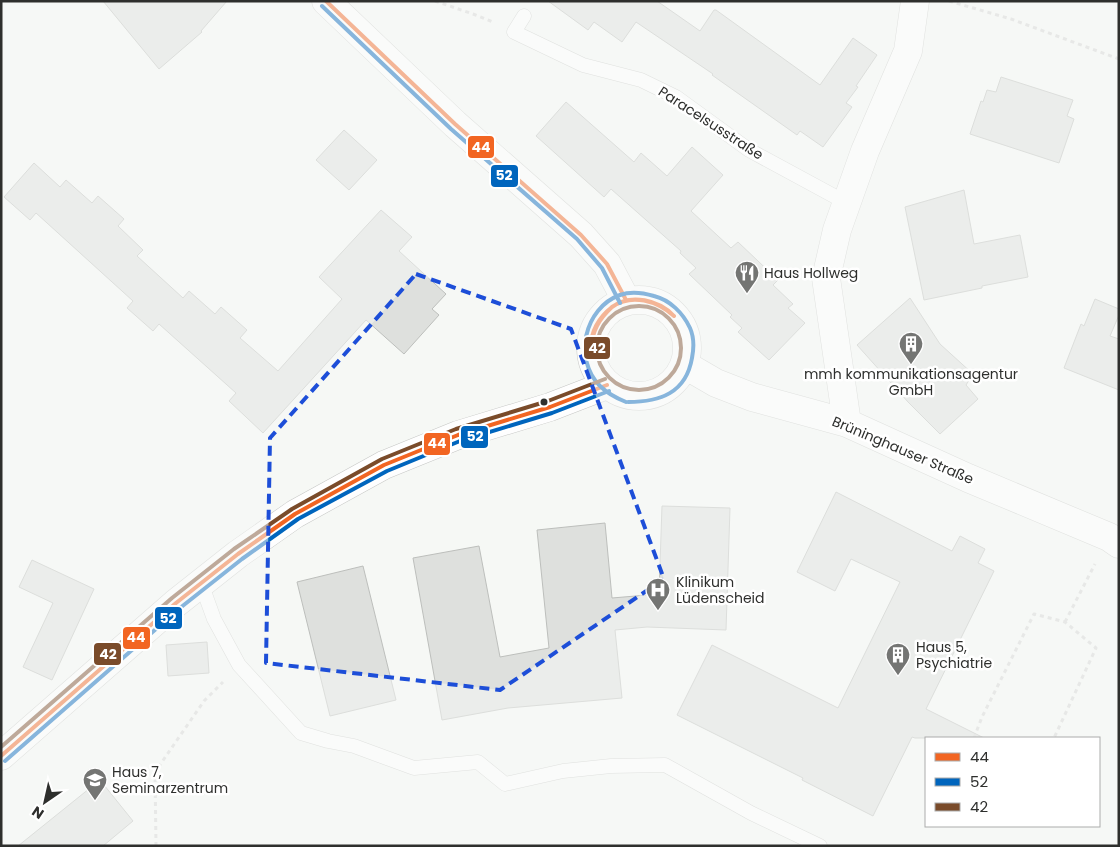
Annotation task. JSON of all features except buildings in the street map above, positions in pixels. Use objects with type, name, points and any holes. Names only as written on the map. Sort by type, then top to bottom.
[{"type":"street","points":[[326,1],[454,124],[581,235],[607,264],[626,300]]},
{"type":"street","points":[[847,423],[826,278],[837,230],[865,151],[908,51],[915,1]]},
{"type":"street","points":[[626,300],[649,301],[662,306],[674,314],[682,325],[686,338],[687,352],[685,365],[672,385],[651,396],[628,396],[607,385],[593,364],[590,352],[591,339],[595,327],[602,316],[626,300]]},
{"type":"street","name":"Brüninghauser Straße","points":[[685,365],[716,383],[752,397],[847,423],[968,478],[1114,540]]},
{"type":"street","points":[[1,756],[201,583],[295,514],[384,465],[458,435],[550,407],[607,385]]},
{"type":"lane","points":[[514,32],[524,16]]},
{"type":"lane","name":"Paracelsusstraße","points":[[514,32],[583,66],[641,80],[676,97],[749,150],[847,203]]},
{"type":"lane","points":[[201,583],[214,619],[239,665],[301,733],[354,746],[414,768],[478,762],[505,784],[563,771],[611,766],[665,765],[752,813],[820,846]]},
{"type":"path","points":[[434,1],[473,14],[514,32]]},
{"type":"path","points":[[949,1],[1012,19],[1119,58]]},
{"type":"path","points":[[1064,622],[1114,540]]},
{"type":"path","points":[[974,737],[982,717],[1034,614],[1064,622],[1096,648],[1054,737]]},
{"type":"path","points":[[156,846],[155,772],[204,701],[239,665]]},
{"type":"highlighted area","points":[[416,274],[571,329],[664,579],[500,690],[266,663],[270,438]]},
{"type":"transit line","name":"44","points":[[326,1],[455,124],[581,235],[607,264],[626,300]]},
{"type":"transit line","name":"52","points":[[322,6],[451,129],[577,239],[602,268],[620,303]]},
{"type":"transit line","name":"52","points":[[626,402],[606,391],[592,375],[585,349],[586,335],[598,311],[608,302],[620,295],[642,293],[660,298],[680,312],[691,331],[693,354],[684,380],[670,393],[651,400],[628,402]]},
{"type":"transit line","name":"44","points":[[612,307],[628,300],[644,300],[661,306],[674,316]]},
{"type":"transit line","name":"44","points":[[612,307],[628,300],[644,301],[660,306],[674,316]]},
{"type":"transit line","name":"42","points":[[639,306],[655,309],[669,318],[678,332],[681,348],[678,364],[669,378],[655,387],[639,390],[623,387],[609,378],[600,364],[597,348],[600,332],[609,318],[623,309],[639,306]]},
{"type":"transit line","name":"44","points":[[591,349],[596,325],[612,307]]},
{"type":"transit line","name":"44","points":[[591,349],[597,326],[612,307]]},
{"type":"transit line","name":"42","points":[[1,747],[172,598],[234,549],[292,509],[382,459],[456,429],[548,401],[605,379]]},
{"type":"transit line","name":"44","points":[[1,756],[176,603],[238,554],[295,514],[384,465],[458,435],[550,407],[607,385]]},
{"type":"transit line","name":"52","points":[[5,761],[180,608],[242,559],[298,519],[387,471],[460,441],[552,413],[609,391]]},
{"type":"place","name":"Haus Hollweg","points":[[747,294]]},
{"type":"place","name":"mmh kommunikationsagentur GmbH","points":[[911,365]]},
{"type":"place","name":"Klinikum Lüdenscheid","points":[[658,611]]},
{"type":"place","name":"Haus 5, Psychiatrie","points":[[898,676]]},
{"type":"place","name":"Haus 7, Seminarzentrum","points":[[95,801]]}]
